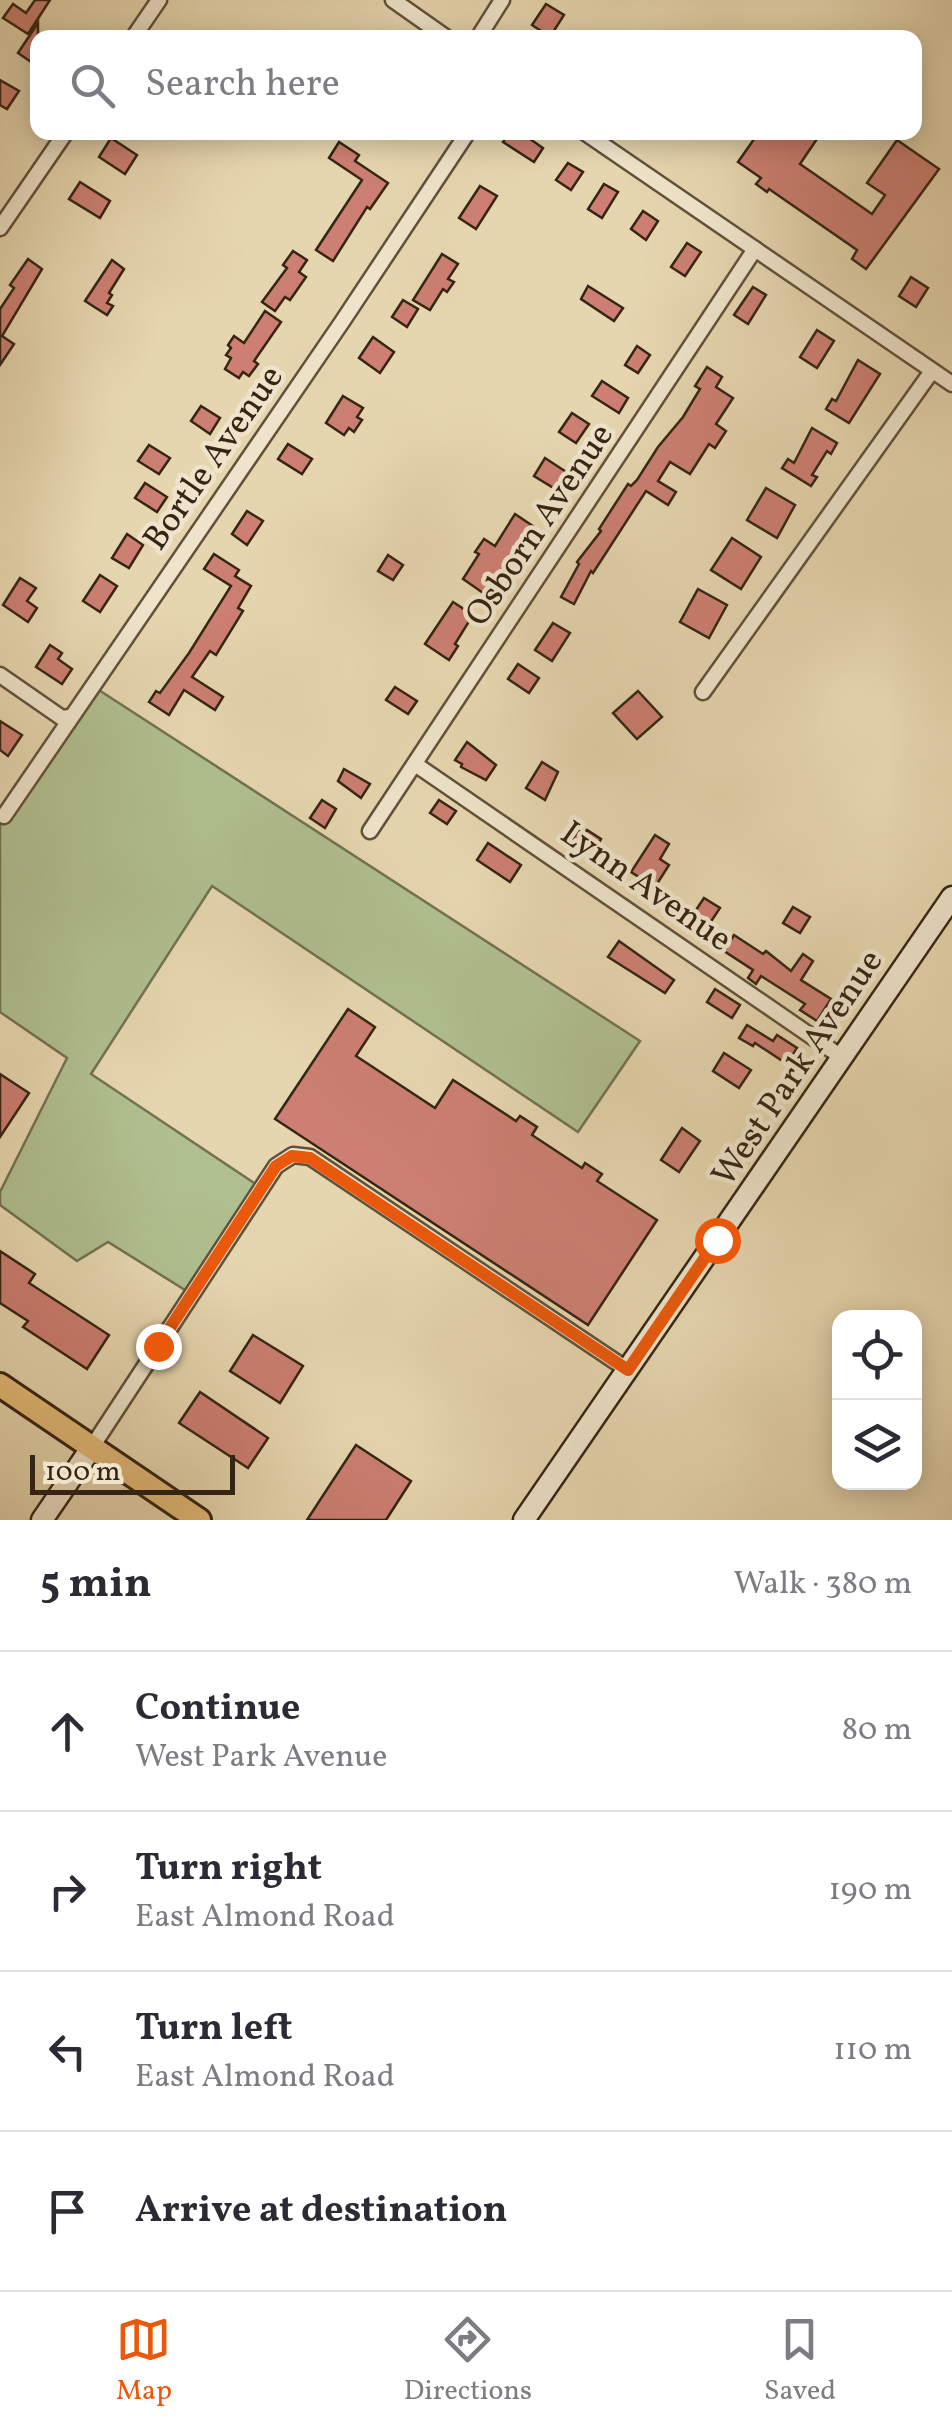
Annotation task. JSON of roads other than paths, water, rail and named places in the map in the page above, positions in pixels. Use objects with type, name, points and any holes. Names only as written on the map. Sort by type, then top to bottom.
[{"type":"main road","name":"West Park Avenue","points":[[524,1520],[952,897]]},
{"type":"main road","points":[[0,1385],[198,1520]]},
{"type":"main road","points":[[42,1520],[92,1448]]},
{"type":"street","points":[[137,30],[158,0]]},
{"type":"street","points":[[392,0],[435,30]]},
{"type":"street","points":[[483,30],[502,0]]},
{"type":"street","points":[[0,228],[60,140]]},
{"type":"street","name":"Bortle Avenue","points":[[4,816],[463,140]]},
{"type":"street","points":[[596,140],[952,384]]},
{"type":"street","name":"Osborn Avenue","points":[[370,831],[755,249]]},
{"type":"street","points":[[703,692],[932,370]]},
{"type":"street","points":[[0,675],[62,718],[70,717]]},
{"type":"street","name":"Lynn Avenue","points":[[415,764],[842,1058]]},
{"type":"street","points":[[92,1448],[276,1166],[292,1156],[310,1158],[628,1370]]}]
